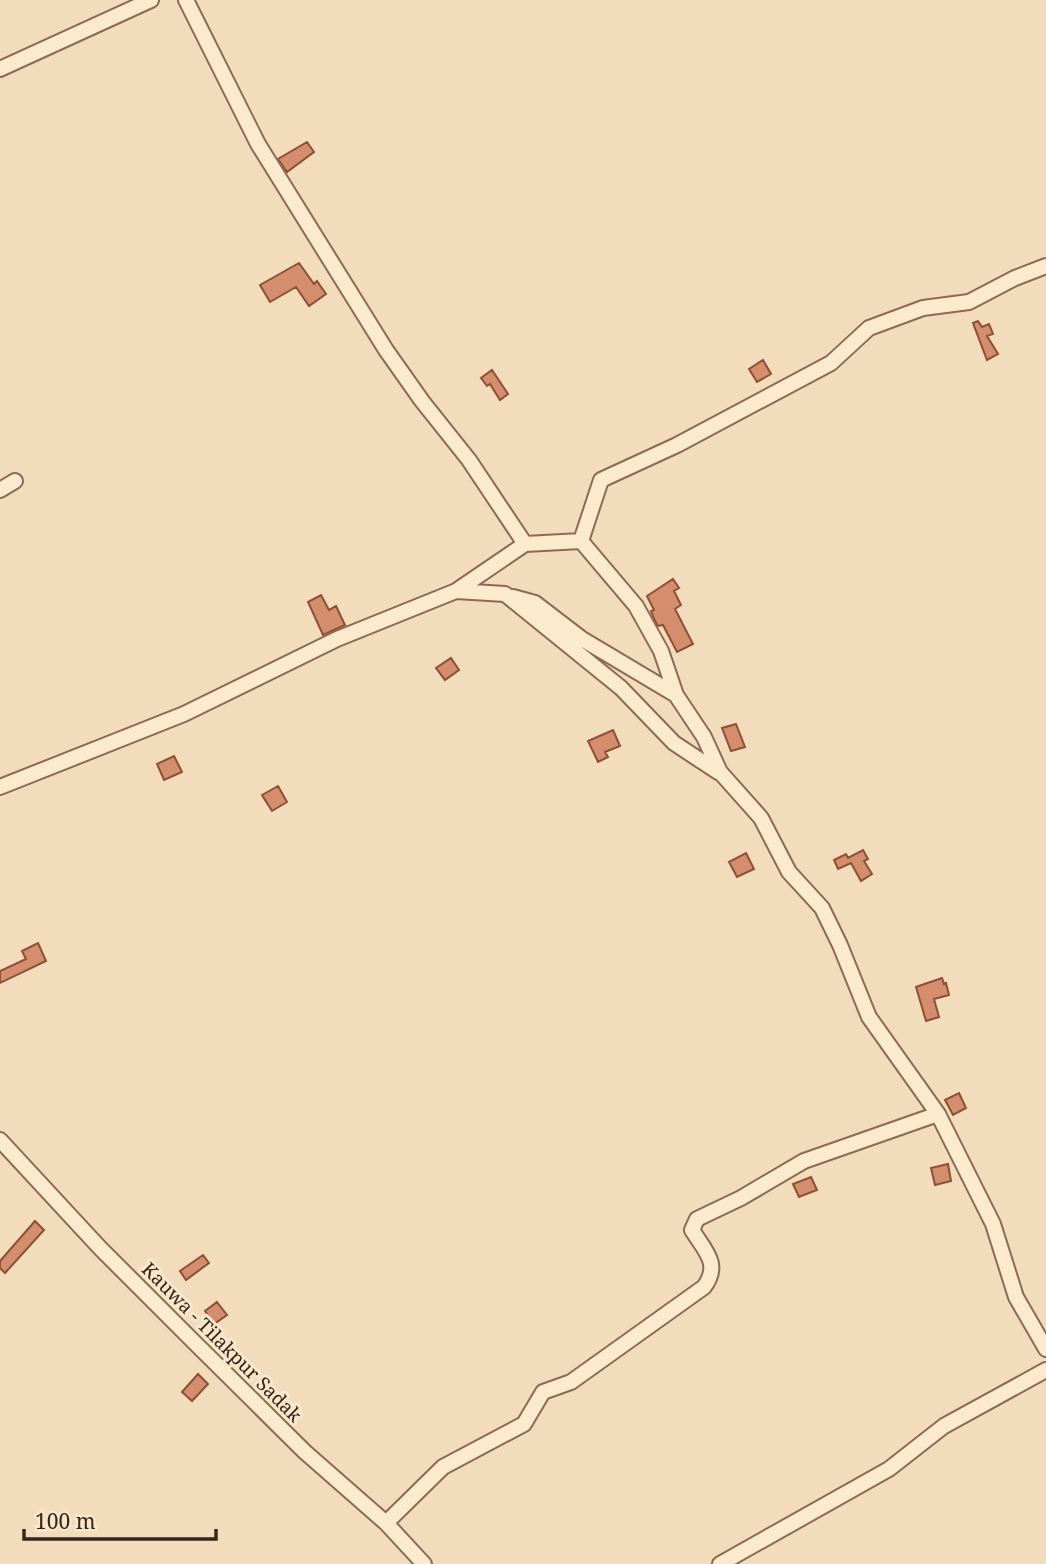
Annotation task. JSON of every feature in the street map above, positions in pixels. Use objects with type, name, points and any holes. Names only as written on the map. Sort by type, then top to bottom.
[{"type":"street","points":[[0,69],[151,0]]},
{"type":"street","points":[[186,0],[258,144],[386,350],[468,460],[525,544]]},
{"type":"street","points":[[581,541],[601,480],[677,444],[831,363],[869,328],[923,308],[969,302],[1015,278],[1046,266]]},
{"type":"street","points":[[0,491],[15,481]]},
{"type":"street","points":[[0,787],[184,714],[337,639],[456,591],[525,544],[581,541]]},
{"type":"street","points":[[581,541],[636,606],[661,652],[676,695],[704,737],[720,772]]},
{"type":"street","points":[[456,591],[505,594],[535,603],[582,639],[676,695]]},
{"type":"street","points":[[505,594],[621,688],[674,743],[720,772],[761,818],[789,872],[822,908],[869,1017],[938,1114],[993,1224],[1016,1297],[1046,1349]]},
{"type":"street","points":[[386,1523],[443,1467],[524,1424],[543,1392],[570,1382],[704,1287],[712,1277],[713,1264],[692,1230],[697,1219],[741,1198],[804,1161],[938,1114]]},
{"type":"street","name":"Kauwa - Tilakpur Sadak","points":[[0,1140],[100,1248],[304,1452],[386,1523],[424,1564]]},
{"type":"street","points":[[720,1564],[889,1469],[944,1426],[1046,1370]]},
{"type":"building","points":[[307,142],[314,152],[287,172],[278,159]]},
{"type":"building","points":[[299,263],[314,284],[317,281],[326,294],[309,306],[296,287],[270,302],[260,285]]},
{"type":"building","points":[[978,321],[982,327],[989,324],[993,334],[987,336],[998,354],[987,360],[973,323]]},
{"type":"building","points":[[763,360],[771,374],[757,382],[749,369]]},
{"type":"building","points":[[492,370],[508,394],[500,400],[490,384],[487,386],[481,378]]},
{"type":"building","points":[[673,579],[679,588],[674,591],[681,605],[675,609],[693,644],[677,652],[663,625],[658,626],[655,621],[651,611],[654,610],[647,596]]},
{"type":"building","points":[[321,595],[329,610],[336,606],[345,625],[323,635],[308,602]]},
{"type":"building","points":[[451,658],[459,670],[445,680],[436,668]]},
{"type":"building","points":[[736,724],[745,747],[731,751],[722,728]]},
{"type":"building","points":[[613,730],[620,746],[605,752],[608,757],[598,762],[588,741]]},
{"type":"building","points":[[174,756],[182,772],[164,780],[157,764]]},
{"type":"building","points":[[278,786],[287,802],[272,811],[262,795]]},
{"type":"building","points":[[863,850],[868,859],[864,861],[872,874],[861,881],[851,863],[838,869],[834,860],[846,854],[848,858]]},
{"type":"building","points":[[746,853],[754,869],[737,877],[729,862]]},
{"type":"building","points":[[38,943],[46,961],[0,983],[0,971],[26,959],[22,951]]},
{"type":"building","points":[[942,978],[949,995],[934,999],[939,1017],[926,1021],[916,987]]},
{"type":"building","points":[[959,1093],[966,1108],[953,1115],[945,1100]]},
{"type":"building","points":[[948,1164],[951,1181],[935,1185],[931,1168]]},
{"type":"building","points":[[811,1177],[817,1190],[799,1197],[793,1184]]},
{"type":"building","points":[[35,1221],[44,1230],[5,1273],[0,1268],[0,1261]]},
{"type":"building","points":[[203,1255],[209,1263],[186,1280],[180,1271]]},
{"type":"building","points":[[217,1302],[227,1315],[214,1324],[205,1311]]},
{"type":"building","points":[[198,1374],[208,1384],[192,1401],[182,1392]]}]
